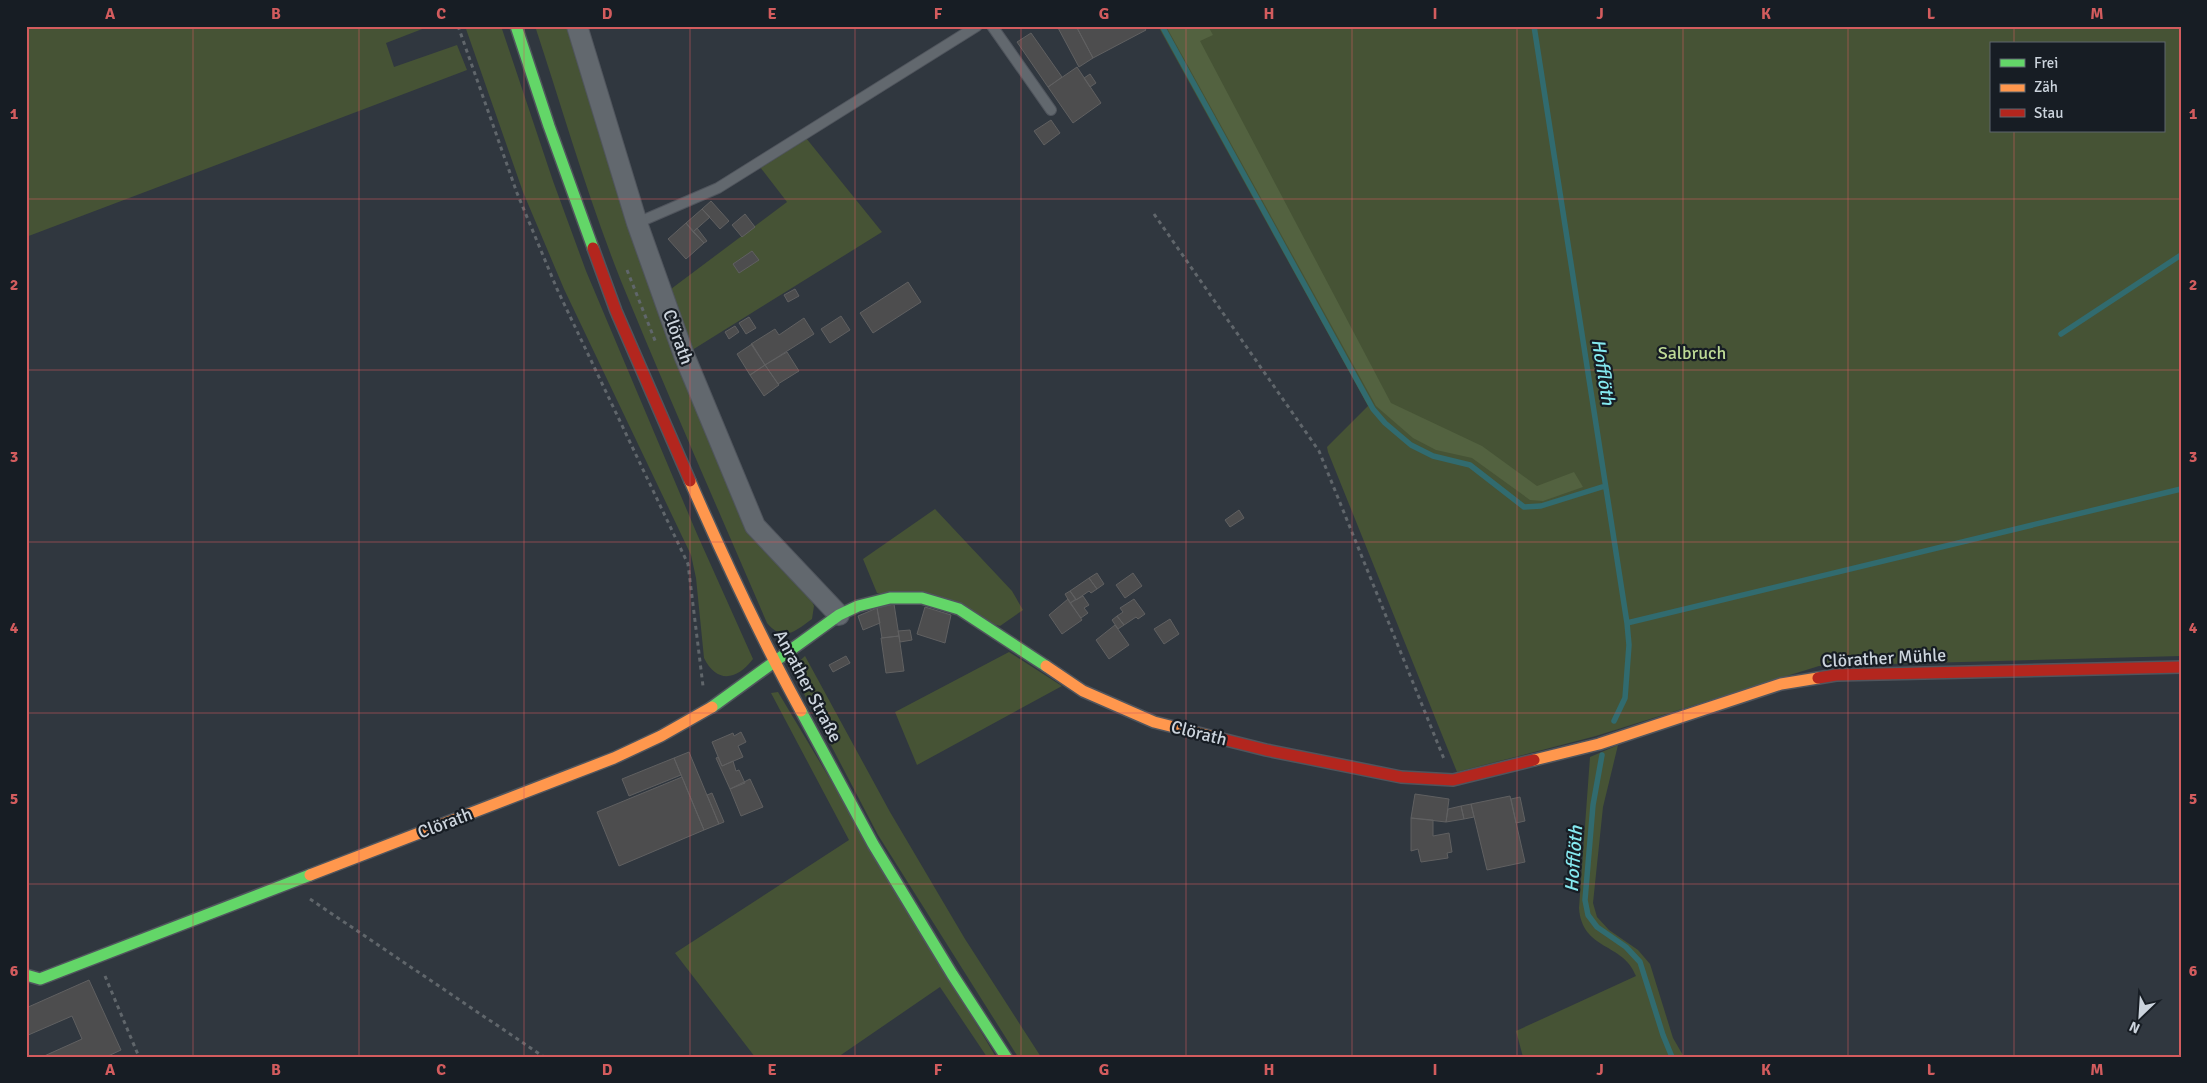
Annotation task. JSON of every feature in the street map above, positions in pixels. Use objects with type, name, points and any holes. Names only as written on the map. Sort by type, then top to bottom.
[{"type":"street","name":"Anrather Straße","points":[[516,26],[552,136],[616,311],[724,560],[774,662],[874,844],[952,974],[1006,1057]]},
{"type":"street","name":"Clörath","points":[[577,26],[637,223],[684,355],[755,526],[839,615]]},
{"type":"street","name":"Clörath","points":[[26,975],[40,979],[614,758],[661,736],[706,711],[839,615],[858,606],[890,598],[922,598],[959,609],[1083,691],[1154,722],[1266,750],[1401,777],[1453,780],[1593,745]]},
{"type":"street","name":"Clörather Mühle","points":[[1593,745],[1781,684],[1836,675],[2181,667]]},
{"type":"lane","points":[[637,223],[718,188],[977,26]]},
{"type":"lane","points":[[992,26],[1051,110]]},
{"type":"path","points":[[458,26],[517,193],[557,289],[688,564],[706,711]]},
{"type":"path","points":[[1154,214],[1319,451],[1453,780]]},
{"type":"path","points":[[624,262],[657,344]]},
{"type":"path","points":[[287,883],[544,1057]]},
{"type":"path","points":[[97,957],[139,1057]]},
{"type":"green space","points":[[26,26],[430,26],[386,43],[394,67],[457,45],[467,70],[26,237]]},
{"type":"green space","points":[[465,26],[501,26],[553,181],[586,271],[697,534],[753,659],[734,675],[727,676],[715,672],[704,658],[696,578],[691,555],[564,289],[523,192]]},
{"type":"green space","points":[[535,26],[572,26],[719,458],[809,595],[814,606],[812,619],[795,631],[784,634],[773,629],[767,623],[693,452],[609,250]]},
{"type":"green space","name":"Salbruch","points":[[1158,26],[2181,26],[2181,656],[1819,666],[1596,736],[1457,772],[1327,447],[1368,406]]},
{"type":"green space","points":[[1166,26],[1208,26],[1213,35],[1200,41],[1391,403],[1482,446],[1537,486],[1574,472],[1583,487],[1543,501],[1530,500],[1472,458],[1436,450],[1413,438],[1376,406]]},
{"type":"green space","points":[[806,138],[882,232],[689,352],[667,292],[787,202],[760,167]]},
{"type":"green space","points":[[935,509],[1012,591],[1023,610],[1000,626],[877,593],[863,559]]},
{"type":"green space","points":[[1009,652],[1062,686],[917,765],[895,712]]},
{"type":"green space","points":[[805,656],[890,812],[965,939],[1041,1057],[1018,1057],[878,835],[791,669]]},
{"type":"green space","points":[[778,692],[996,1057],[987,1057],[940,987],[838,1057],[755,1057],[675,953],[849,840],[771,693]]},
{"type":"green space","points":[[1618,745],[1603,807],[1593,903],[1597,917],[1609,930],[1638,950],[1650,964],[1673,1038],[1684,1057],[1523,1057],[1516,1031],[1636,976],[1630,965],[1622,957],[1587,932],[1582,922],[1579,908],[1590,757]]},
{"type":"building","points":[[1057,26],[1076,26],[1093,58],[1079,67]]},
{"type":"building","points":[[1076,26],[1143,26],[1146,30],[1093,58]]},
{"type":"building","points":[[1031,33],[1062,77],[1048,87],[1017,42]]},
{"type":"building","points":[[1077,67],[1101,103],[1073,123],[1048,87]]},
{"type":"building","points":[[1090,74],[1096,83],[1090,87],[1084,78]]},
{"type":"building","points":[[1051,120],[1060,133],[1044,145],[1034,131]]},
{"type":"building","points":[[711,201],[729,221],[720,229],[702,209]]},
{"type":"building","points":[[702,209],[710,217],[693,232],[686,223]]},
{"type":"building","points":[[745,214],[755,227],[742,237],[732,225]]},
{"type":"building","points":[[686,223],[704,243],[686,259],[668,239]]},
{"type":"building","points":[[697,228],[707,241],[704,243],[693,232]]},
{"type":"building","points":[[752,251],[759,260],[739,273],[733,264]]},
{"type":"building","points":[[908,282],[921,302],[873,333],[860,313]]},
{"type":"building","points":[[795,289],[799,296],[788,302],[784,295]]},
{"type":"building","points":[[841,316],[850,330],[830,343],[821,329]]},
{"type":"building","points":[[749,317],[756,328],[746,334],[739,323]]},
{"type":"building","points":[[804,318],[814,334],[765,365],[751,344],[775,329],[779,335]]},
{"type":"building","points":[[735,326],[739,332],[729,339],[725,332]]},
{"type":"building","points":[[752,344],[765,365],[750,375],[737,354]]},
{"type":"building","points":[[787,352],[799,371],[778,384],[765,365]]},
{"type":"building","points":[[765,365],[779,385],[764,396],[750,375]]},
{"type":"building","points":[[1239,510],[1244,518],[1230,527],[1225,520]]},
{"type":"building","points":[[1097,573],[1104,584],[1097,589],[1089,578]]},
{"type":"building","points":[[1133,573],[1142,586],[1125,598],[1116,585]]},
{"type":"building","points":[[1089,578],[1097,589],[1091,593],[1089,591],[1076,600],[1070,591]]},
{"type":"building","points":[[1070,591],[1076,599],[1070,603],[1065,594]]},
{"type":"building","points":[[1083,596],[1089,605],[1084,608],[1088,613],[1081,618],[1070,603]]},
{"type":"building","points":[[1068,599],[1082,620],[1062,634],[1049,615]]},
{"type":"building","points":[[1134,599],[1145,614],[1138,619],[1136,617],[1124,625],[1117,616],[1123,612],[1120,608]]},
{"type":"building","points":[[894,604],[899,636],[882,638],[877,608]]},
{"type":"building","points":[[925,607],[951,615],[945,643],[917,634]]},
{"type":"building","points":[[877,608],[880,623],[863,630],[858,616]]},
{"type":"building","points":[[1117,616],[1124,625],[1118,629],[1112,620]]},
{"type":"building","points":[[1170,619],[1179,634],[1164,644],[1154,629]]},
{"type":"building","points":[[1115,625],[1129,645],[1109,659],[1096,640]]},
{"type":"building","points":[[910,630],[912,640],[900,642],[898,631]]},
{"type":"building","points":[[899,636],[904,671],[886,673],[881,638]]},
{"type":"building","points":[[846,656],[850,663],[833,672],[829,665]]},
{"type":"building","points":[[741,732],[746,742],[738,746],[743,757],[722,766],[712,742],[733,733],[734,736]]},
{"type":"building","points":[[689,752],[719,824],[704,830],[674,758]]},
{"type":"building","points":[[718,757],[722,766],[733,761],[736,771],[739,770],[745,783],[730,789],[716,758]]},
{"type":"building","points":[[674,758],[681,775],[629,796],[622,779]]},
{"type":"building","points":[[682,777],[704,830],[619,866],[597,812]]},
{"type":"building","points":[[750,779],[763,807],[741,816],[730,789]]},
{"type":"building","points":[[712,793],[724,822],[719,824],[707,795]]},
{"type":"building","points":[[1415,794],[1449,799],[1446,822],[1411,818]]},
{"type":"building","points":[[1510,796],[1525,862],[1487,870],[1471,804]]},
{"type":"building","points":[[1520,797],[1525,821],[1516,823],[1511,799]]},
{"type":"building","points":[[1471,804],[1474,817],[1464,819],[1461,806]]},
{"type":"building","points":[[1461,806],[1464,819],[1446,822],[1448,809]]},
{"type":"building","points":[[1411,818],[1433,820],[1433,836],[1449,833],[1452,852],[1447,853],[1448,858],[1421,862],[1418,849],[1411,851]]},
{"type":"building","points":[[89,980],[121,1050],[106,1057],[42,1057],[82,1039],[72,1016],[26,1036],[26,1008]]},
{"type":"waterway","points":[[1162,26],[1373,409],[1385,423],[1411,445],[1433,456],[1470,465],[1524,507],[1541,506],[1605,486]]},
{"type":"waterway","name":"Hofflöth","points":[[1534,26],[1627,623],[1629,645],[1625,698],[1614,721]]},
{"type":"waterway","points":[[2061,334],[2181,255]]},
{"type":"waterway","points":[[1627,623],[2181,489]]},
{"type":"waterway","name":"Hofflöth","points":[[1602,755],[1593,805],[1585,900],[1588,915],[1597,927],[1626,947],[1640,962],[1663,1035],[1672,1057]]},
{"type":"traffic: fast","points":[[516,26],[549,126],[593,248]]},
{"type":"traffic: fast","points":[[712,707],[839,615],[858,606],[890,598],[922,598],[959,609],[1046,666]]},
{"type":"traffic: fast","points":[[801,711],[873,844],[952,974],[1006,1057]]},
{"type":"traffic: fast","points":[[26,975],[40,979],[310,875]]},
{"type":"traffic: slow","points":[[690,481],[743,597],[801,711]]},
{"type":"traffic: slow","points":[[1046,666],[1083,691],[1154,722],[1222,739]]},
{"type":"traffic: slow","points":[[1534,760],[1599,744],[1781,684],[1818,678]]},
{"type":"traffic: slow","points":[[310,875],[614,758],[661,736],[712,707]]},
{"type":"traffic: jam","points":[[593,248],[616,311],[690,481]]},
{"type":"traffic: jam","points":[[1818,678],[1836,675],[2181,667]]},
{"type":"traffic: jam","points":[[1222,739],[1266,750],[1401,777],[1453,780],[1534,760]]}]
